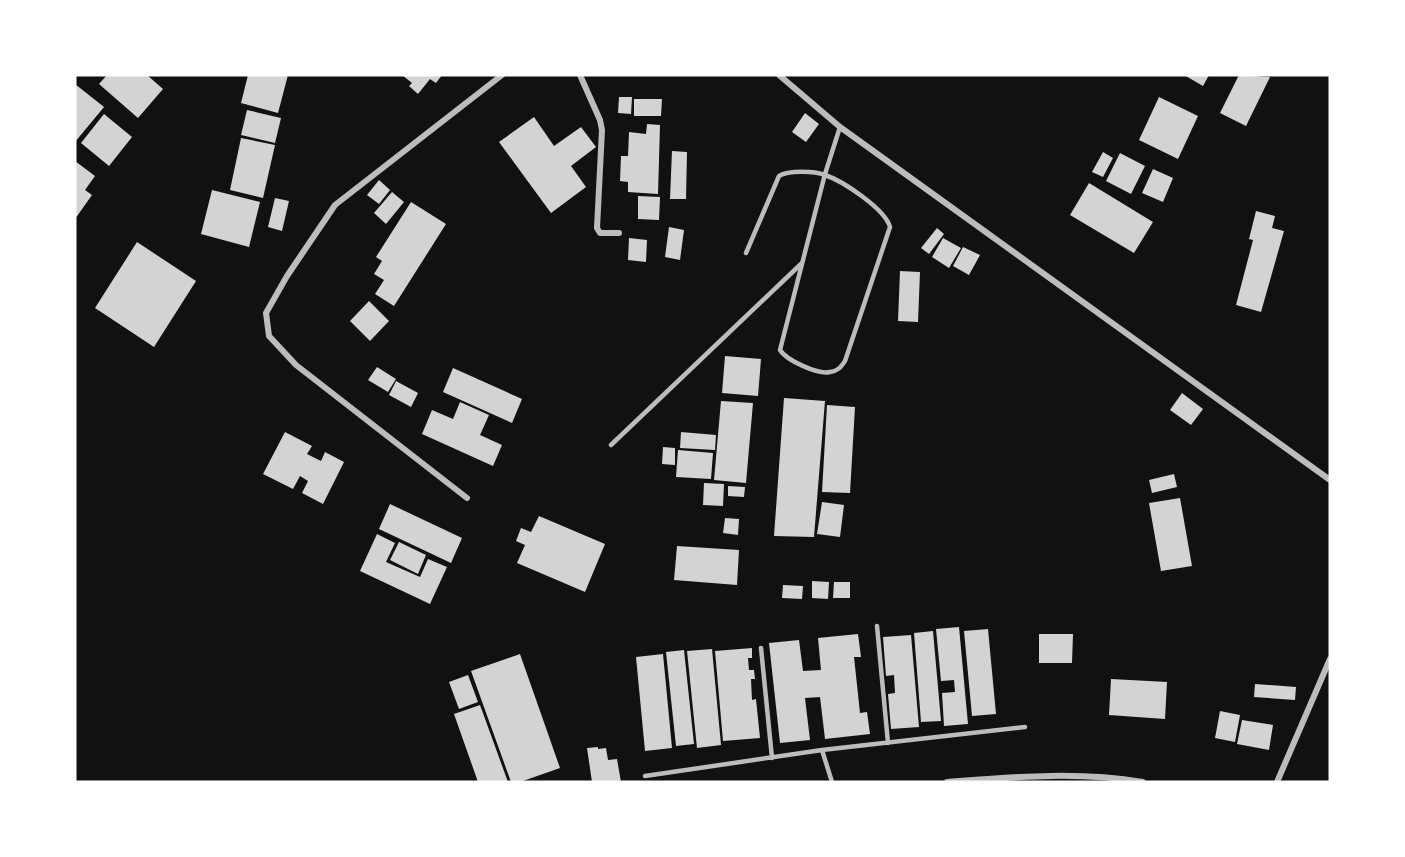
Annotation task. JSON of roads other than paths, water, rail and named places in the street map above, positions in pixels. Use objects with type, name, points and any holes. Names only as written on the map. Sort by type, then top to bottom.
[{"type":"street","points":[[468,498],[296,365],[269,336],[267,313],[287,276],[335,205],[502,75]]},
{"type":"street","points":[[580,75],[600,120],[602,130],[597,228],[600,233],[619,233]]},
{"type":"street","points":[[779,75],[840,127],[1330,480]]},
{"type":"street","points":[[1277,782],[1330,659]]},
{"type":"street","points":[[947,782],[1047,774],[1109,776],[1143,782]]},
{"type":"lane","points":[[746,253],[779,176],[785,172],[825,174],[880,208],[888,217],[890,226],[845,361],[839,369],[828,373],[786,359],[780,350],[782,333],[804,262],[825,174],[840,127]]},
{"type":"lane","points":[[611,445],[804,262]]},
{"type":"lane","points":[[878,627],[888,743]]},
{"type":"lane","points":[[761,648],[772,758]]},
{"type":"lane","points":[[645,776],[822,750],[1025,727]]},
{"type":"lane","points":[[822,750],[832,782]]}]
